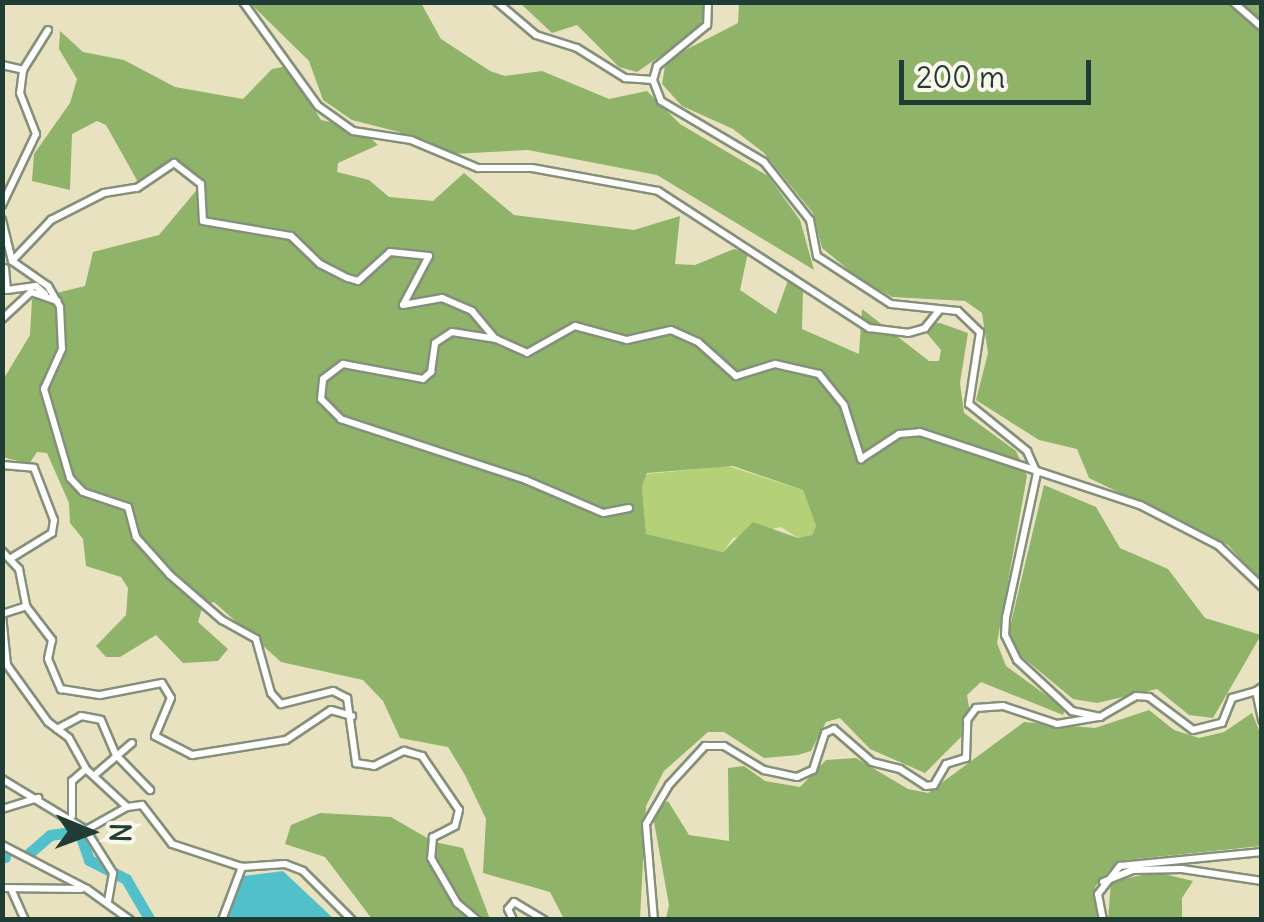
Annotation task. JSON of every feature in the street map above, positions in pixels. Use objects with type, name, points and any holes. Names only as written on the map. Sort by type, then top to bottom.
[{"type":"street","points":[[243,2],[318,106],[353,130],[411,140],[478,168],[532,168],[658,191],[868,328],[908,333],[924,328],[939,310]]},
{"type":"street","points":[[496,2],[536,35],[577,48],[626,78],[653,80]]},
{"type":"street","points":[[653,80],[664,55],[707,26],[708,2]]},
{"type":"street","points":[[1233,2],[1262,27]]},
{"type":"street","points":[[2,205],[35,140],[20,92],[23,70],[48,30]]},
{"type":"street","points":[[2,65],[23,70]]},
{"type":"street","points":[[653,80],[674,110],[742,143],[764,162],[810,220],[817,256],[891,304],[970,317],[980,332],[969,404],[1028,451],[1037,473],[1005,635],[1017,660],[1072,711],[1100,717]]},
{"type":"street","points":[[12,261],[51,220],[104,194],[136,188],[174,163],[201,184],[203,221],[291,236],[320,264],[348,278],[358,281],[390,252],[428,256],[403,305],[442,298],[472,311],[496,339]]},
{"type":"street","points":[[3,225],[12,261],[58,301],[62,349],[44,389],[70,478],[83,492],[128,507],[136,537],[170,575],[222,620],[256,639],[271,693],[281,704],[340,692],[353,717],[356,763],[374,766],[414,752],[457,804],[457,821],[433,837],[431,858],[457,904],[477,920]]},
{"type":"street","points":[[4,268],[7,290],[36,286],[58,301]]},
{"type":"street","points":[[2,319],[31,292],[45,294]]},
{"type":"street","points":[[629,508],[603,513],[526,480],[341,419],[320,398],[323,380],[336,365],[423,380],[441,335],[496,339],[527,353],[575,326],[627,340],[671,330],[698,342],[736,376],[775,364],[819,374],[844,405],[861,459],[899,434],[920,432],[1140,505],[1219,546],[1262,587]]},
{"type":"street","points":[[2,465],[34,468],[54,520],[52,533],[13,557]]},
{"type":"street","points":[[2,551],[13,557],[26,606],[52,640],[48,659],[61,689],[100,694],[162,683],[172,698],[156,736],[192,756],[286,740],[331,710],[353,717]]},
{"type":"street","points":[[26,606],[2,615],[7,665],[86,769],[97,773],[128,807]]},
{"type":"street","points":[[654,920],[646,824],[656,801],[705,746],[724,746],[764,770],[797,777],[813,770],[825,734],[834,730],[872,762],[900,769],[926,786],[934,785],[946,764],[966,758],[967,720],[976,708],[1003,706],[1057,724],[1085,724],[1136,696],[1149,696],[1179,725],[1202,730],[1222,723],[1232,698],[1259,689],[1262,720]]},
{"type":"street","points":[[57,729],[80,716],[101,720],[116,755],[150,790]]},
{"type":"street","points":[[97,773],[132,743]]},
{"type":"street","points":[[72,816],[72,781],[86,769]]},
{"type":"street","points":[[2,779],[38,798],[56,814],[72,816],[86,830],[113,875],[108,902]]},
{"type":"street","points":[[2,809],[38,798]]},
{"type":"street","points":[[86,830],[128,807],[142,805],[172,844],[242,867],[285,864],[302,871],[352,920]]},
{"type":"street","points":[[2,845],[87,888],[130,920]]},
{"type":"street","points":[[1103,920],[1098,904],[1104,882],[1128,864],[1262,852]]},
{"type":"street","points":[[222,920],[242,867]]},
{"type":"street","points":[[1104,882],[1132,870],[1182,869],[1262,881]]},
{"type":"street","points":[[2,888],[87,888]]},
{"type":"street","points":[[12,891],[26,920]]},
{"type":"street","points":[[512,920],[508,909],[514,902],[544,920]]},
{"type":"green space","points":[[250,3],[421,3],[441,39],[490,71],[505,76],[542,71],[609,99],[647,91],[680,124],[768,176],[800,220],[814,270],[657,175],[528,150],[433,155],[399,132],[352,120],[323,100],[309,61]]},
{"type":"green space","points":[[520,3],[703,3],[705,16],[695,32],[637,72],[619,67],[577,25],[552,33]]},
{"type":"green space","points":[[739,3],[1261,3],[1261,581],[1228,545],[1089,478],[1077,449],[1039,440],[976,400],[988,353],[982,313],[965,301],[892,297],[861,280],[822,248],[813,213],[764,153],[733,129],[682,106],[662,84],[666,60],[738,23]]},
{"type":"green space","points":[[60,31],[83,52],[124,60],[175,87],[243,99],[272,69],[287,66],[321,120],[359,128],[378,145],[338,163],[337,172],[369,180],[389,197],[433,201],[464,173],[514,215],[634,230],[680,216],[675,264],[695,265],[734,249],[748,252],[740,290],[776,314],[792,269],[803,291],[802,329],[859,354],[862,309],[929,361],[939,361],[941,350],[919,324],[940,323],[968,333],[960,383],[964,413],[1016,451],[1027,476],[997,643],[1006,666],[1065,709],[1063,715],[981,682],[967,695],[971,720],[964,734],[925,773],[870,749],[840,718],[826,722],[811,751],[798,755],[764,758],[724,732],[708,732],[664,771],[646,806],[640,919],[564,919],[550,892],[483,873],[486,819],[448,747],[400,738],[383,701],[363,680],[281,662],[214,602],[203,605],[198,622],[228,649],[218,661],[183,663],[156,635],[120,657],[106,657],[96,646],[126,615],[128,588],[121,577],[86,566],[83,539],[70,523],[69,503],[47,453],[37,452],[29,464],[3,457],[3,380],[30,335],[32,299],[85,286],[93,252],[159,235],[200,186],[176,161],[138,182],[106,125],[97,121],[72,134],[70,190],[32,181],[34,154],[70,103],[77,79],[59,49]],"holes":[[[733,466],[803,490],[816,526],[812,535],[798,538],[753,522],[723,552],[646,534],[642,487],[647,473]]]},
{"type":"green space","points":[[728,466],[803,490],[816,526],[812,535],[798,538],[781,527],[733,538],[723,552],[646,534],[642,487],[647,474]]},
{"type":"green space","points":[[1044,485],[1096,507],[1120,548],[1168,569],[1205,618],[1261,635],[1213,718],[1189,715],[1157,689],[1097,703],[1073,699],[1015,651],[1009,631]]},
{"type":"green space","points":[[1149,710],[1174,730],[1199,738],[1224,732],[1252,713],[1261,735],[1261,846],[1117,861],[1095,887],[1097,919],[666,919],[669,905],[652,811],[668,801],[689,835],[729,841],[728,768],[744,766],[765,781],[800,787],[826,760],[856,758],[908,789],[928,793],[1024,722],[1095,728]]},
{"type":"green space","points":[[320,813],[391,817],[434,842],[463,848],[490,919],[372,919],[325,857],[285,844],[291,825]]},
{"type":"green space","points":[[1155,872],[1193,881],[1182,898],[1182,919],[1108,920],[1111,882]]},
{"type":"water","points":[[283,871],[334,919],[228,919],[244,876]]},
{"type":"waterway","points":[[26,856],[50,835],[79,831],[89,860],[126,879],[150,920]]}]
